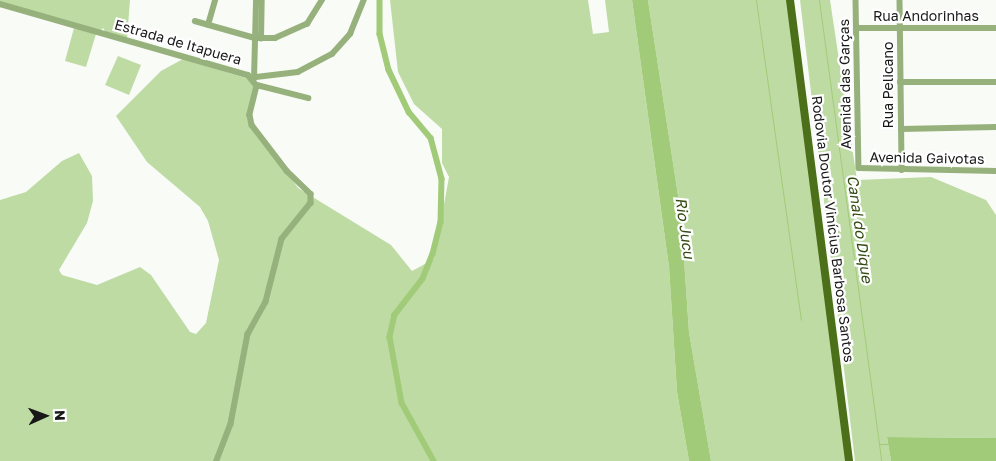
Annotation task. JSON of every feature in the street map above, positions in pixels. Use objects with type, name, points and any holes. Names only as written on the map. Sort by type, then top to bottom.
[{"type":"main road","name":"Rodovia Doutor Vinícius Barbosa Santos","points":[[790,0],[849,461]]},
{"type":"street","points":[[208,25],[215,0]]},
{"type":"street","points":[[256,0],[258,38]]},
{"type":"street","points":[[217,461],[228,437],[248,334],[266,302],[282,239],[312,200],[251,122],[262,0]]},
{"type":"street","points":[[195,21],[258,38],[303,27],[322,0]]},
{"type":"street","points":[[255,80],[298,72],[332,54],[350,34],[364,0]]},
{"type":"street","name":"Avenida das Garças","points":[[856,0],[858,167]]},
{"type":"street","name":"Rua Pelicano","points":[[900,0],[902,170]]},
{"type":"street","name":"Estrada de Itapuera","points":[[0,4],[255,80],[308,98]]},
{"type":"street","name":"Rua Andorinhas","points":[[857,28],[996,28]]},
{"type":"street","points":[[900,82],[996,82]]},
{"type":"street","points":[[901,128],[996,127]]},
{"type":"street","name":"Avenida Gaivotas","points":[[858,167],[902,170],[996,171]]},
{"type":"shaded area","points":[[0,0],[130,0],[127,39],[106,33],[103,28],[100,31],[0,6]]},
{"type":"shaded area","points":[[390,0],[588,0],[593,34],[609,32],[605,0],[632,0],[669,267],[677,392],[689,461],[0,461],[0,200],[26,192],[62,161],[79,153],[92,176],[93,201],[87,223],[59,270],[62,275],[97,285],[140,267],[151,275],[190,332],[196,334],[206,323],[219,260],[208,221],[200,207],[147,162],[116,116],[161,71],[183,59],[249,79],[256,88],[248,118],[298,188],[391,245],[412,271],[434,259],[449,177],[442,163],[442,129],[414,104],[398,72]]},
{"type":"shaded area","name":"Rio Jucu","points":[[632,0],[648,0],[681,215],[689,332],[711,461],[689,461],[677,392],[669,267]]},
{"type":"shaded area","points":[[648,0],[791,0],[847,461],[711,461],[689,332],[681,215]]},
{"type":"shaded area","points":[[800,0],[830,0],[857,180],[931,177],[986,200],[996,215],[996,438],[887,437],[891,461],[855,461]]},
{"type":"shaded area","points":[[74,28],[96,34],[86,67],[65,61]]},
{"type":"shaded area","points":[[118,56],[141,65],[129,95],[105,85]]},
{"type":"shaded area","points":[[887,437],[996,438],[996,461],[891,461]]},
{"type":"waterway","points":[[380,0],[380,34],[389,70],[409,112],[431,138],[442,179],[441,222],[433,254],[423,279],[395,315],[390,337],[402,403],[434,461]]},
{"type":"waterway","points":[[756,0],[801,320]]},
{"type":"waterway","name":"Canal do Dique","points":[[819,0],[881,461]]},
{"type":"waterway","points":[[879,444],[888,444]]}]
